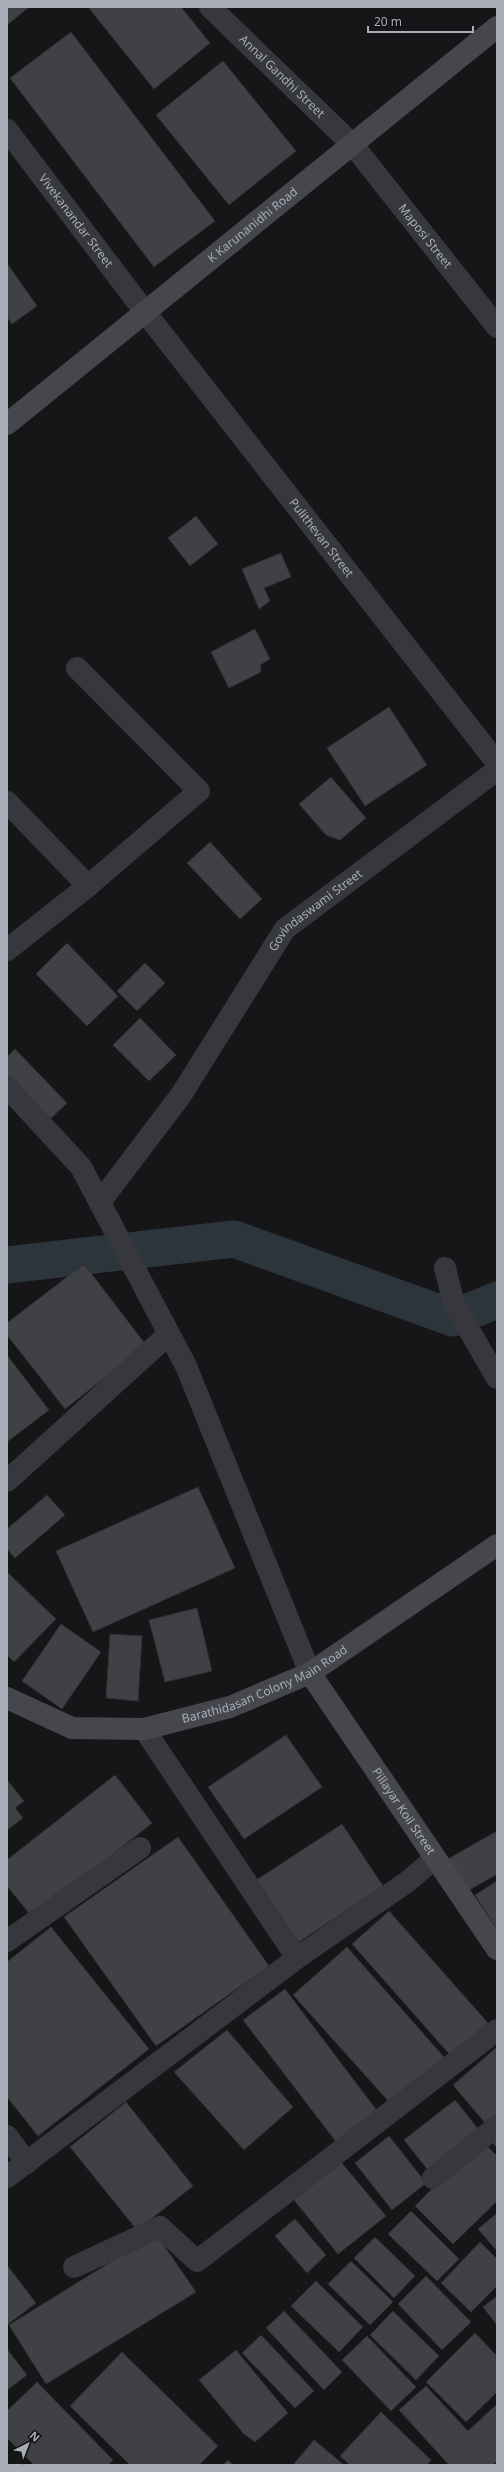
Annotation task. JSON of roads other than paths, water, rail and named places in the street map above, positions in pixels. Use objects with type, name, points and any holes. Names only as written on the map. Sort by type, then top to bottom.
[{"type":"street","name":"Annal Gandhi Street","points":[[210,7],[353,145]]},
{"type":"street","name":"K Karunanidhi Road","points":[[7,424],[497,27]]},
{"type":"street","name":"Vivekanandar Street","points":[[7,130],[145,312]]},
{"type":"street","name":"Maposi Street","points":[[353,145],[497,328]]},
{"type":"street","name":"Pulithevan Street","points":[[145,312],[497,763]]},
{"type":"street","points":[[7,950],[88,886],[199,791],[77,668]]},
{"type":"street","name":"Govindaswami Street","points":[[100,1202],[181,1095],[285,929],[497,770]]},
{"type":"street","points":[[7,802],[88,886]]},
{"type":"street","points":[[7,1087],[81,1167],[186,1366],[310,1673]]},
{"type":"street","points":[[445,1268],[454,1304],[497,1378]]},
{"type":"street","points":[[7,1481],[169,1334]]},
{"type":"street","name":"Barathidasan Colony Main Road","points":[[7,1698],[72,1728],[144,1729],[230,1707],[310,1673],[497,1545]]},
{"type":"street","name":"Pillayar Koil Street","points":[[310,1673],[497,1949]]},
{"type":"street","points":[[144,1729],[297,1958]]},
{"type":"street","points":[[7,1941],[140,1848]]},
{"type":"street","points":[[7,2177],[297,1958],[407,1882],[435,1858]]},
{"type":"street","points":[[74,2267],[160,2227],[197,2261],[497,2030]]},
{"type":"street","points":[[433,2178],[497,2126]]},
{"type":"street","points":[[7,2136],[27,2163]]},
{"type":"waterway","points":[[7,1265],[234,1239],[453,1318],[497,1300]]}]
